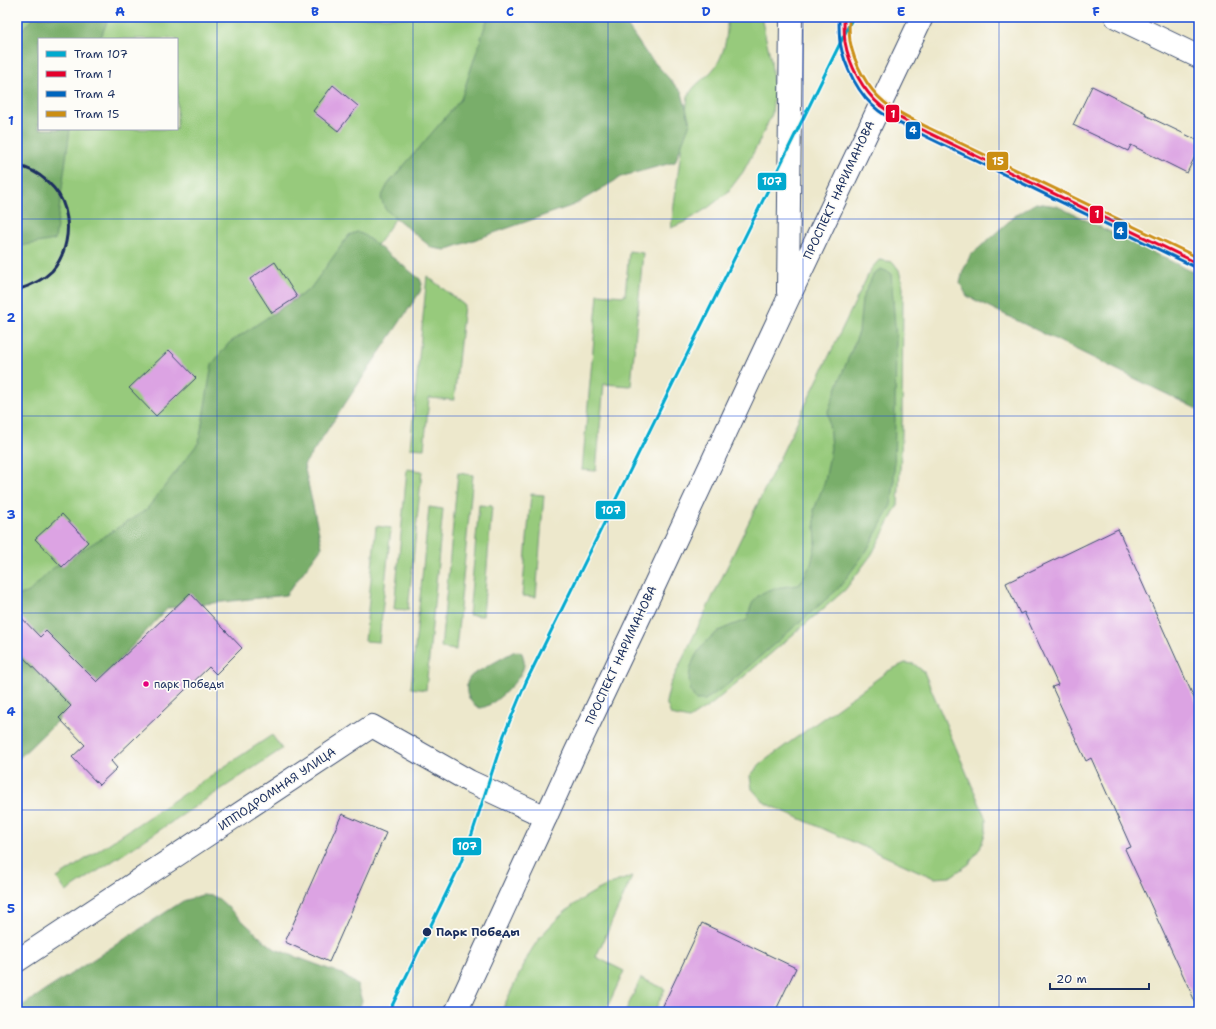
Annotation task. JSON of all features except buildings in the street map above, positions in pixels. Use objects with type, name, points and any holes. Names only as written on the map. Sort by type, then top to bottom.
[{"type":"main road","name":"ПРОСПЕКТ НАРИМАНОВА","points":[[788,299],[792,17]]},
{"type":"main road","name":"ПРОСПЕКТ НАРИМАНОВА","points":[[456,1012],[575,753],[922,17]]},
{"type":"main road","points":[[1116,17],[1199,57]]},
{"type":"main road","name":"ИППОДРОМНАЯ УЛИЦА","points":[[17,961],[372,726],[469,781],[546,818]]},
{"type":"green space","points":[[17,17],[529,17],[410,197],[307,348],[17,678]]},
{"type":"green space","points":[[34,17],[109,17],[100,38],[38,38],[38,130],[70,130],[55,240],[20,246],[17,244],[17,35]]},
{"type":"green space","points":[[488,17],[622,17],[646,53],[682,93],[690,123],[675,162],[623,176],[574,205],[445,250],[432,248],[385,209],[381,198],[388,184],[461,99]]},
{"type":"green space","points":[[727,17],[761,17],[771,60],[774,93],[772,114],[743,172],[727,193],[687,221],[671,228],[688,96],[695,86],[710,73],[719,61],[726,40]]},
{"type":"green space","points":[[1036,203],[1057,206],[1199,275],[1199,410],[967,296],[960,283],[963,271],[970,256],[1016,215]]},
{"type":"green space","points":[[357,232],[364,235],[420,279],[422,284],[420,292],[304,465],[322,547],[286,595],[168,608],[107,673],[17,760],[17,596],[29,592],[52,569],[146,510],[199,442],[212,364],[229,343],[310,289],[349,235]]},
{"type":"green space","points":[[629,251],[643,253],[631,386],[604,384],[596,471],[582,470],[598,294],[625,296]]},
{"type":"green space","points":[[879,260],[893,262],[899,270],[903,287],[902,435],[898,505],[872,554],[845,590],[712,704],[689,719],[671,715],[666,702],[670,685],[871,269]]},
{"type":"green space","points":[[881,269],[891,273],[896,339],[894,485],[891,505],[867,550],[838,589],[727,685],[705,700],[696,700],[690,689],[689,674],[693,660],[706,642],[719,631],[747,620],[753,602],[762,593],[780,587],[799,585],[811,564],[816,542],[814,510],[825,481],[831,448],[828,411],[859,332],[862,299],[874,273]]},
{"type":"green space","points":[[427,276],[464,305],[454,400],[429,398],[424,449],[410,448]]},
{"type":"green space","points":[[407,469],[422,471],[408,610],[394,609]]},
{"type":"green space","points":[[458,473],[473,475],[456,650],[441,648]]},
{"type":"green space","points":[[531,494],[544,495],[536,597],[522,596]]},
{"type":"green space","points":[[479,505],[492,506],[483,616],[469,615]]},
{"type":"green space","points":[[429,507],[443,509],[426,690],[411,688]]},
{"type":"green space","points":[[376,526],[391,528],[379,642],[365,641]]},
{"type":"green space","points":[[518,651],[522,653],[524,663],[521,674],[517,680],[498,699],[485,707],[477,707],[470,700],[467,693],[467,684],[470,677],[513,652]]},
{"type":"green space","points":[[905,663],[914,664],[924,672],[986,819],[986,831],[980,848],[969,864],[950,877],[934,878],[765,803],[752,789],[750,776],[760,764],[888,671]]},
{"type":"green space","points":[[272,735],[282,749],[66,892],[57,878]]},
{"type":"green space","points":[[632,877],[596,957],[624,971],[605,1012],[501,1012],[531,951],[541,936],[552,924],[563,913],[589,895]]},
{"type":"green space","points":[[202,895],[213,896],[219,899],[275,949],[342,974],[357,985],[362,1001],[358,1012],[17,1012],[17,1009],[183,901]]},
{"type":"green space","points":[[641,978],[665,989],[654,1012],[625,1012]]},
{"type":"railway","points":[[17,166],[33,171],[53,187],[62,202],[67,217],[66,242],[57,265],[44,278],[36,283],[17,290]]},
{"type":"tram line","name":"4","points":[[839,17],[840,42],[845,61],[859,89],[879,111],[907,127],[1197,268]]},
{"type":"tram line","name":"1","points":[[844,17],[845,42],[853,68],[868,93],[886,110],[927,132],[1199,264]]},
{"type":"tram line","name":"15","points":[[849,17],[850,41],[858,66],[872,90],[889,106],[929,128],[1199,258]]},
{"type":"tram line","name":"107","points":[[389,1012],[459,867],[472,834],[504,735],[526,682],[853,17]]},
{"type":"place","name":"парк Победы","points":[[146,684]]},
{"type":"place","name":"Парк Победы","points":[[427,932]]}]
